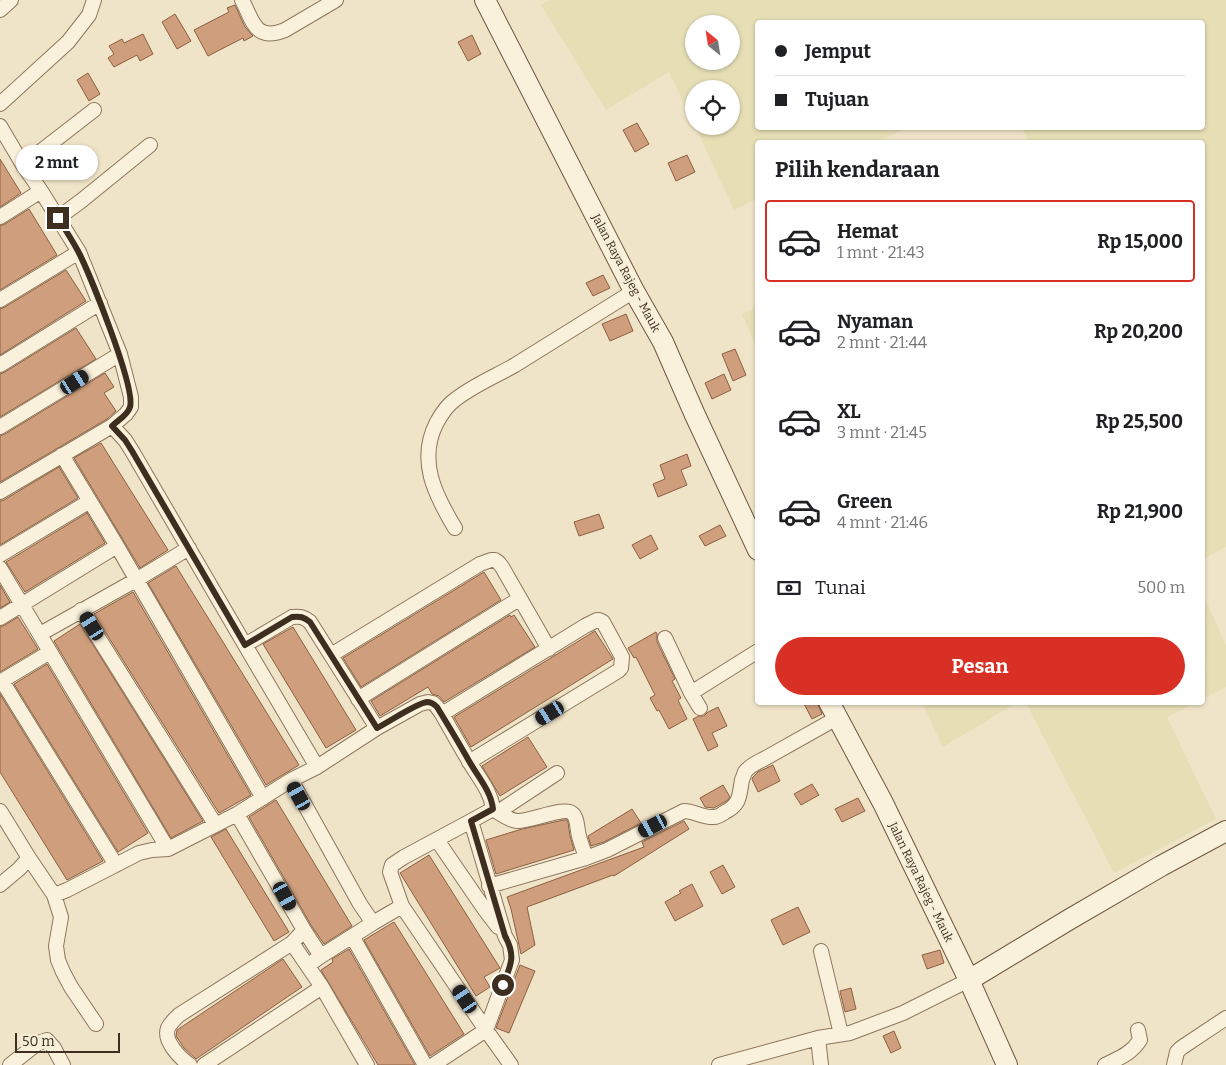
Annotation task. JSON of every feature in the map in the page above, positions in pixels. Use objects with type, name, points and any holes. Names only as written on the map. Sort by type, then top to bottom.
[{"type":"main road","name":"Jalan Raya Rajeg - Mauk","points":[[485,0],[634,291],[663,342],[755,544]]},
{"type":"main road","name":"Jalan Raya Rajeg - Mauk","points":[[833,710],[883,803],[969,980],[1006,1065]]},
{"type":"main road","points":[[969,980],[1161,866],[1226,831]]},
{"type":"street","points":[[0,104],[68,42],[89,15],[94,0]]},
{"type":"street","points":[[242,0],[260,32],[268,34],[285,30],[336,0]]},
{"type":"street","points":[[23,165],[94,110]]},
{"type":"street","points":[[0,126],[4,142],[41,191],[79,252],[120,354],[131,397],[130,406],[126,414],[112,426],[0,492]]},
{"type":"street","points":[[58,218],[81,202],[150,145]]},
{"type":"street","points":[[0,217],[41,191]]},
{"type":"street","points":[[0,300],[79,252]]},
{"type":"street","points":[[455,528],[441,505],[428,466],[428,448],[431,433],[446,407],[456,398],[503,372],[634,291]]},
{"type":"street","points":[[0,365],[100,304]]},
{"type":"street","points":[[0,428],[120,354]]},
{"type":"street","points":[[112,426],[132,451],[317,767]]},
{"type":"street","points":[[62,455],[263,798]]},
{"type":"street","points":[[0,555],[90,501]]},
{"type":"street","points":[[0,618],[117,546]]},
{"type":"street","points":[[40,634],[189,548]]},
{"type":"street","points":[[331,656],[485,562],[495,560],[499,563],[549,649]]},
{"type":"street","points":[[0,568],[168,849]]},
{"type":"street","points":[[358,699],[519,599]]},
{"type":"street","points":[[81,610],[215,824]]},
{"type":"street","points":[[245,645],[292,617],[304,618],[310,622],[377,728]]},
{"type":"street","points":[[442,714],[585,626],[599,620],[620,653],[622,664],[621,668],[615,673],[469,762]]},
{"type":"street","points":[[665,638],[700,708]]},
{"type":"street","points":[[50,652],[1,682],[116,865]]},
{"type":"street","points":[[692,693],[755,653]]},
{"type":"street","points":[[54,895],[138,853],[168,849],[237,814],[291,780],[317,767],[377,728],[420,704],[428,702],[433,703],[442,714],[489,794],[497,812],[508,819],[523,821],[560,811],[570,811],[575,818],[586,858]]},
{"type":"street","points":[[489,886],[586,858],[607,850],[684,811],[716,817],[728,811],[736,804],[739,798],[745,772],[748,768],[764,760],[833,710]]},
{"type":"street","points":[[511,1065],[402,906],[390,872],[392,865],[404,857],[471,821],[497,812],[557,773]]},
{"type":"street","points":[[291,780],[360,904],[373,923]]},
{"type":"street","points":[[0,811],[54,895],[61,918],[56,946],[58,960],[62,972],[96,1024]]},
{"type":"street","points":[[237,814],[321,956]]},
{"type":"street","points":[[471,821],[505,936]]},
{"type":"street","points":[[433,1065],[486,1030],[512,960],[510,945],[505,936],[437,840]]},
{"type":"street","points":[[0,885],[29,858]]},
{"type":"street","points":[[307,966],[402,906]]},
{"type":"street","points":[[190,1065],[182,1059],[168,1038],[167,1031],[169,1025],[187,1010],[292,943],[304,930]]},
{"type":"street","points":[[352,936],[425,1065]]},
{"type":"street","points":[[292,943],[322,987],[366,1065]]},
{"type":"street","points":[[820,951],[841,1034]]},
{"type":"street","points":[[719,1065],[818,1038],[850,1033],[903,1013],[969,980]]},
{"type":"street","points":[[204,1065],[322,987]]},
{"type":"street","points":[[1174,1065],[1177,1052],[1181,1048],[1226,1018]]},
{"type":"street","points":[[1105,1065],[1135,1048],[1140,1040],[1138,1030]]},
{"type":"street","points":[[818,1038],[821,1065]]},
{"type":"street","points":[[10,1065],[43,1040],[47,1040],[54,1048],[62,1065]]},
{"type":"shaded area","points":[[550,0],[1226,0],[1226,547],[1205,558],[1205,140],[1028,140],[1023,130],[1205,130],[1205,20],[755,20],[755,130],[902,130],[880,140],[755,140],[755,200],[734,210],[699,135],[740,135],[740,80],[685,80],[685,106],[669,72],[606,110],[541,5]]},
{"type":"shaded area","points":[[755,308],[755,343],[742,314]]},
{"type":"shaded area","points":[[1205,599],[1226,646],[1226,687],[1205,698]]},
{"type":"shaded area","points":[[923,705],[1013,705],[943,747]]},
{"type":"shaded area","points":[[1027,705],[1191,705],[1167,717],[1216,819],[1114,873]]},
{"type":"building","points":[[235,5],[245,27],[253,36],[244,41],[243,38],[208,56],[194,30],[229,12],[227,8]]},
{"type":"building","points":[[175,14],[191,41],[177,49],[162,22]]},
{"type":"building","points":[[143,34],[153,54],[140,61],[137,55],[114,67],[108,58],[114,54],[109,46],[122,39],[124,43]]},
{"type":"building","points":[[472,35],[481,54],[468,61],[458,42]]},
{"type":"building","points":[[88,73],[100,94],[89,101],[77,80]]},
{"type":"building","points":[[637,123],[649,144],[635,152],[623,130]]},
{"type":"building","points":[[687,155],[695,172],[676,181],[668,163]]},
{"type":"building","points":[[0,159],[21,193],[0,207]]},
{"type":"building","points":[[29,209],[57,255],[0,290],[0,226]]},
{"type":"building","points":[[66,270],[86,301],[0,355],[0,309]]},
{"type":"building","points":[[603,275],[610,288],[593,296],[586,283]]},
{"type":"building","points":[[626,314],[633,331],[610,341],[602,324]]},
{"type":"building","points":[[76,328],[96,359],[0,417],[0,374]]},
{"type":"building","points":[[735,349],[746,375],[733,381],[722,354]]},
{"type":"building","points":[[105,373],[114,387],[104,393],[116,411],[107,419],[0,482],[0,436]]},
{"type":"building","points":[[724,374],[731,390],[712,399],[705,383]]},
{"type":"building","points":[[101,443],[168,550],[140,568],[74,458]]},
{"type":"building","points":[[687,454],[691,466],[681,470],[687,485],[658,497],[653,484],[665,479],[660,465]]},
{"type":"building","points":[[59,467],[78,498],[0,545],[0,501]]},
{"type":"building","points":[[87,513],[105,543],[25,592],[6,562]]},
{"type":"building","points":[[599,514],[604,528],[579,536],[574,522]]},
{"type":"building","points":[[720,525],[726,536],[705,546],[699,536]]},
{"type":"building","points":[[651,535],[658,549],[640,559],[632,545]]},
{"type":"building","points":[[176,566],[299,765],[266,785],[148,583]]},
{"type":"building","points":[[484,572],[501,600],[361,687],[343,658]]},
{"type":"building","points":[[0,585],[10,602],[0,608]]},
{"type":"building","points":[[133,592],[251,795],[219,813],[94,614]]},
{"type":"building","points":[[510,615],[511,617],[514,615],[535,647],[444,702],[439,696],[432,694],[428,687],[380,716],[371,701]]},
{"type":"building","points":[[18,617],[38,649],[0,672],[0,627]]},
{"type":"building","points":[[80,624],[203,821],[171,838],[54,641]]},
{"type":"building","points":[[293,627],[356,730],[326,748],[263,644]]},
{"type":"building","points":[[595,631],[613,659],[471,747],[454,717]]},
{"type":"building","points":[[656,632],[657,642],[675,679],[672,681],[681,698],[678,700],[687,719],[669,729],[650,698],[655,695],[636,657],[634,658],[628,648]]},
{"type":"building","points":[[47,664],[148,833],[118,852],[14,684]]},
{"type":"building","points":[[0,694],[103,861],[67,880],[0,772]]},
{"type":"building","points":[[805,705],[818,705],[822,714],[812,719]]},
{"type":"building","points":[[718,707],[727,726],[712,733],[718,746],[708,751],[693,719],[704,716]]},
{"type":"building","points":[[528,737],[547,767],[500,796],[482,766]]},
{"type":"building","points":[[773,765],[780,781],[758,792],[752,779],[753,777],[758,772]]},
{"type":"building","points":[[812,784],[819,795],[801,805],[794,794]]},
{"type":"building","points":[[723,785],[730,797],[728,800],[714,808],[705,807],[700,798]]},
{"type":"building","points":[[858,798],[865,811],[842,822],[835,809]]},
{"type":"building","points":[[276,800],[352,926],[324,944],[311,925],[249,817]]},
{"type":"building","points":[[632,809],[641,823],[604,842],[591,846],[588,836]]},
{"type":"building","points":[[564,820],[568,822],[574,850],[496,874],[486,840],[522,829]]},
{"type":"building","points":[[684,821],[689,829],[614,876],[527,907],[535,945],[521,954],[507,897],[644,847],[642,842]]},
{"type":"building","points":[[226,829],[289,932],[274,941],[211,837]]},
{"type":"building","points":[[429,855],[500,968],[484,977],[490,987],[476,996],[400,873]]},
{"type":"building","points":[[723,865],[735,887],[722,894],[710,872]]},
{"type":"building","points":[[692,884],[703,906],[675,921],[665,902]]},
{"type":"building","points":[[798,907],[810,932],[783,945],[771,920]]},
{"type":"building","points":[[394,922],[464,1034],[430,1056],[364,940]]},
{"type":"building","points":[[349,949],[415,1065],[378,1065],[321,970],[333,962],[332,959]]},
{"type":"building","points":[[940,950],[944,963],[927,969],[922,955]]},
{"type":"building","points":[[283,959],[302,987],[196,1059],[184,1048],[176,1036],[177,1030]]},
{"type":"building","points":[[520,965],[535,971],[509,1033],[496,1028]]},
{"type":"building","points":[[851,988],[856,1009],[845,1012],[840,991]]},
{"type":"building","points":[[894,1031],[901,1048],[891,1053],[883,1036]]},
{"type":"route","points":[[58,218],[79,252],[120,354],[131,397],[130,406],[126,414],[112,426],[132,451],[245,645],[292,617],[304,618],[310,622],[377,728],[420,704],[433,703],[486,787],[492,800],[493,809],[471,821],[489,886],[505,936],[510,945],[512,960],[503,985]]}]
